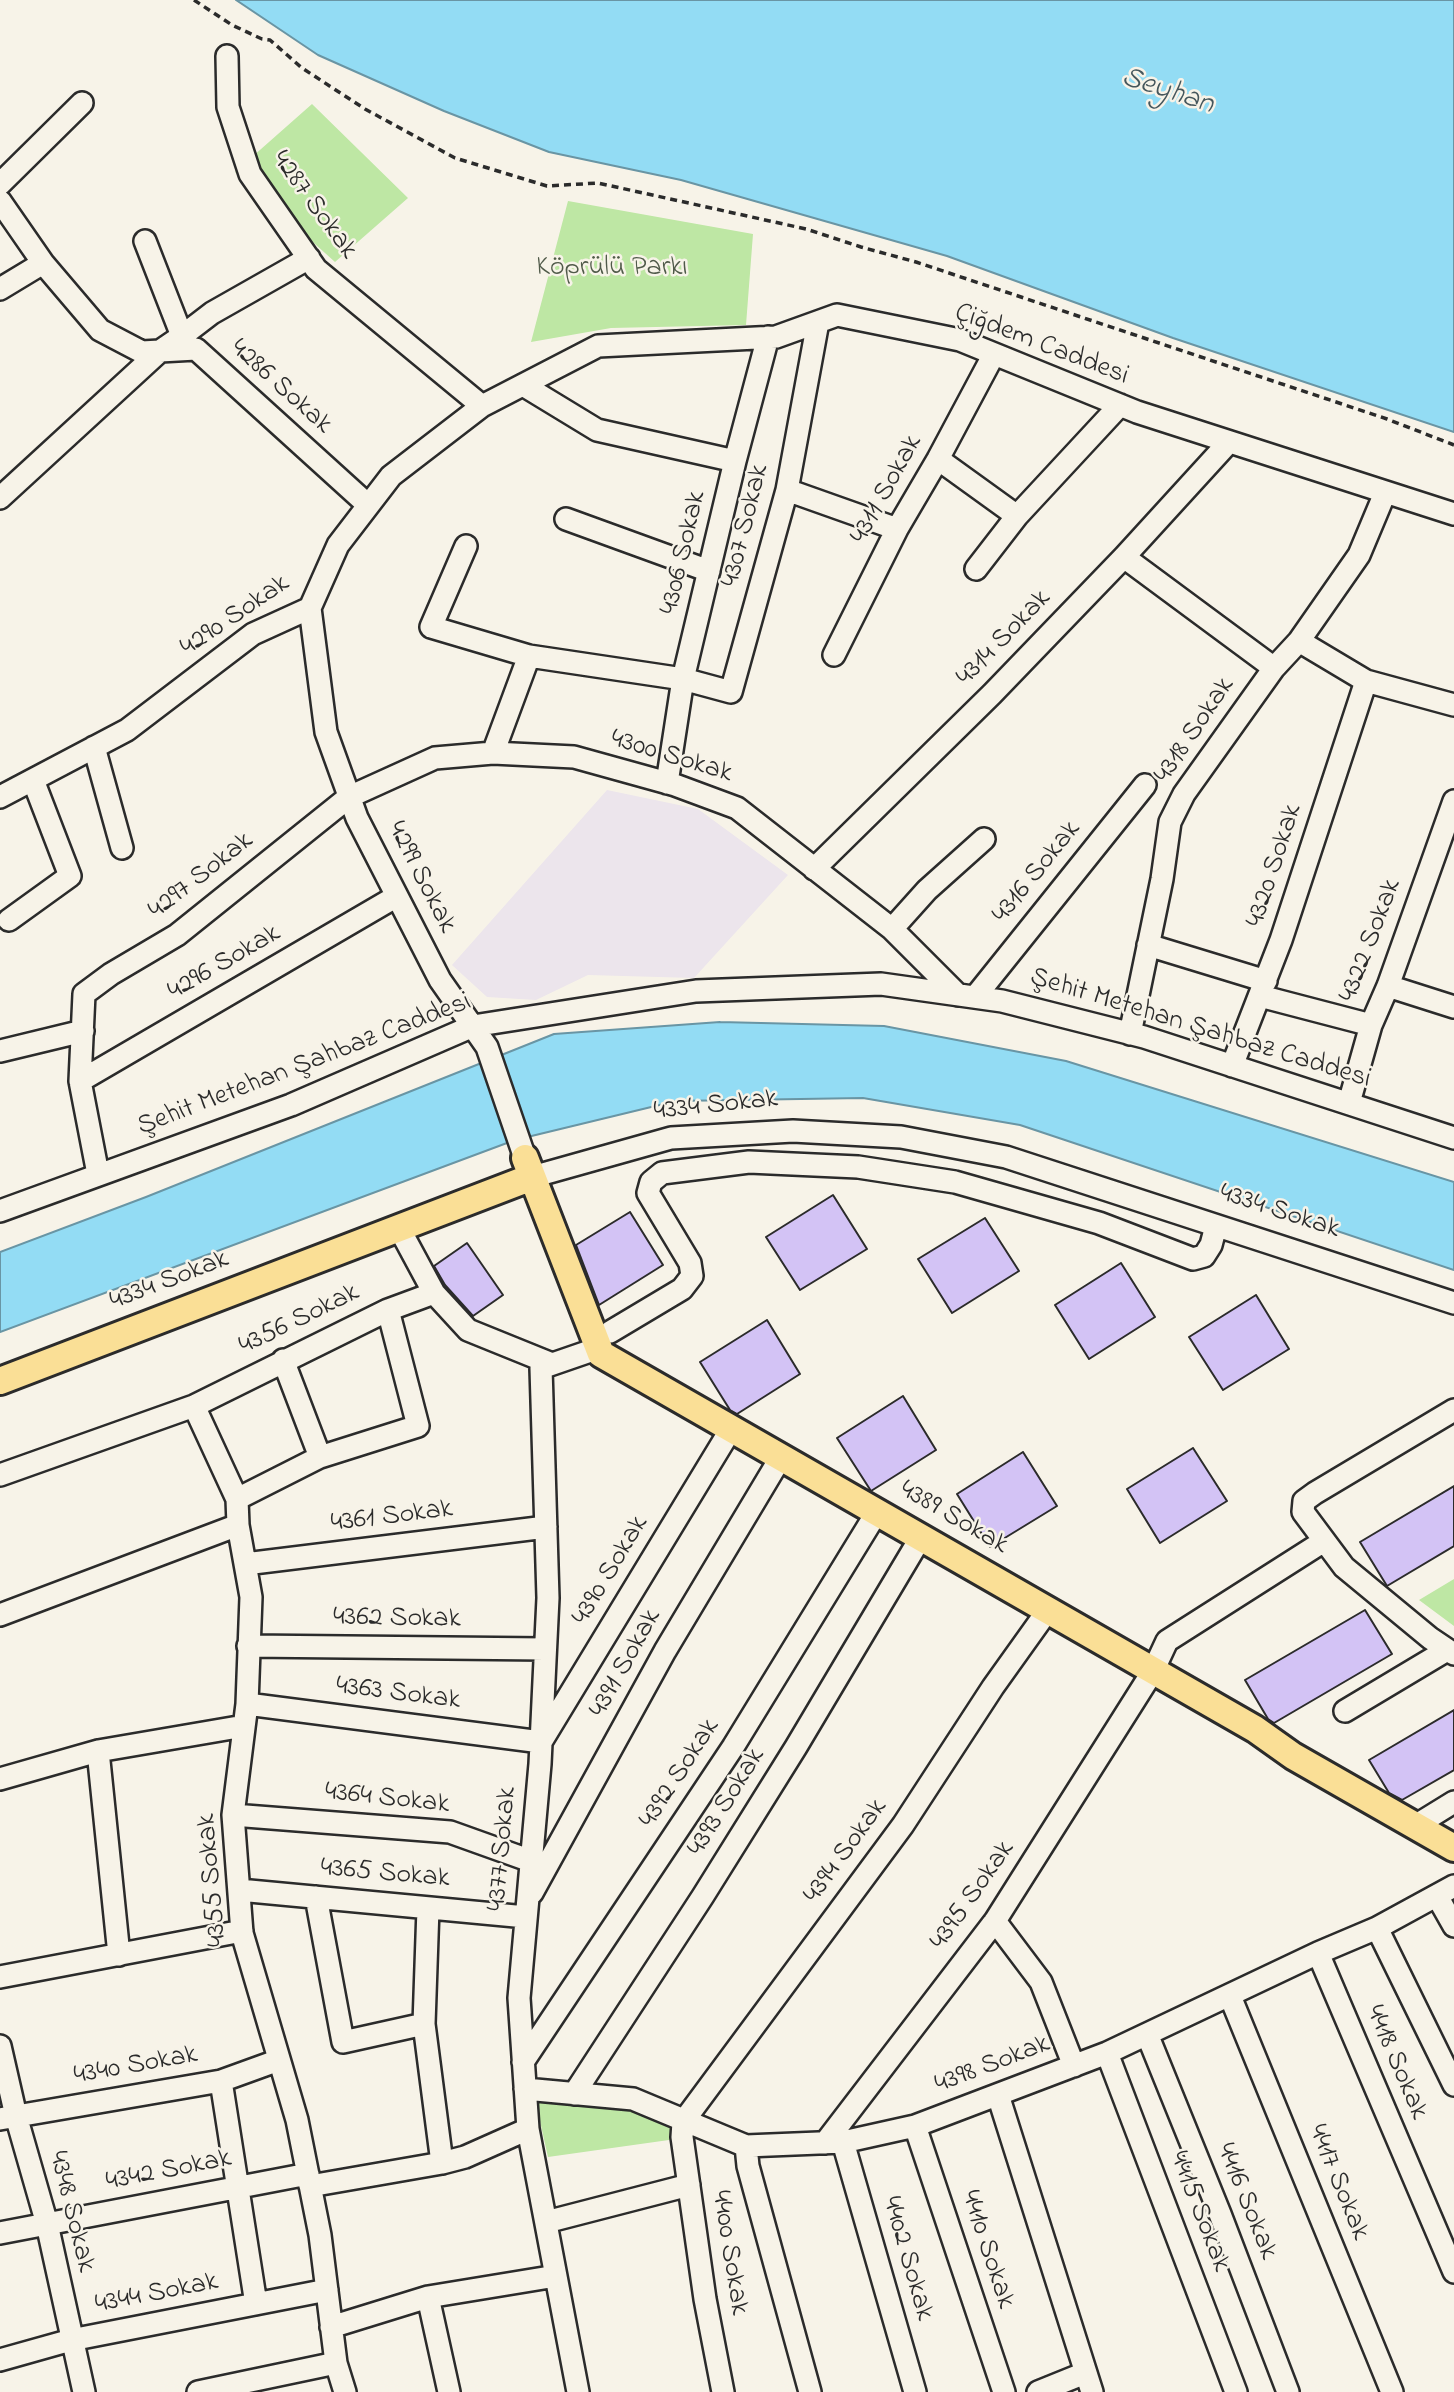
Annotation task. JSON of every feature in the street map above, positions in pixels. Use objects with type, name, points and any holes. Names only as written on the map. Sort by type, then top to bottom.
[{"type":"main road","name":"4334 Sokak","points":[[0,1381],[399,1228],[528,1168]]},
{"type":"main road","points":[[528,1168],[604,1340]]},
{"type":"main road","name":"4389 Sokak","points":[[604,1340],[601,1354],[1048,1610],[1454,1848]]},
{"type":"street","name":"4287 Sokak","points":[[226,56],[228,107],[250,174],[316,269],[482,406]]},
{"type":"street","points":[[0,184],[82,103]]},
{"type":"street","name":"4286 Sokak","points":[[0,201],[43,263],[100,330],[142,352],[195,349],[368,505]]},
{"type":"street","points":[[145,241],[182,336]]},
{"type":"street","points":[[0,499],[160,351],[212,313],[309,258]]},
{"type":"street","points":[[0,289],[43,263]]},
{"type":"street","name":"Çiğdem Caddesi","points":[[523,384],[598,346],[776,337],[837,315],[960,340],[1120,405],[1454,514]]},
{"type":"street","name":"4307 Sokak","points":[[683,679],[731,692],[787,490],[818,322]]},
{"type":"street","name":"4306 Sokak","points":[[667,783],[683,679],[735,461],[768,337]]},
{"type":"street","name":"4311 Sokak","points":[[834,655],[897,530],[994,354]]},
{"type":"street","points":[[523,384],[597,430],[735,461]]},
{"type":"street","name":"4290 Sokak","points":[[0,797],[127,730],[253,634],[310,608],[338,545],[391,475],[482,406],[523,384]]},
{"type":"street","points":[[976,569],[1017,516],[1120,405]]},
{"type":"street","name":"4314 Sokak","points":[[814,869],[992,694],[1124,557],[1229,442]]},
{"type":"street","points":[[938,459],[1017,516]]},
{"type":"street","points":[[787,490],[897,530]]},
{"type":"street","name":"4318 Sokak","points":[[1130,1034],[1162,879],[1170,822],[1184,794],[1274,668],[1299,641],[1359,555],[1385,493]]},
{"type":"street","points":[[566,519],[709,571]]},
{"type":"street","points":[[466,546],[431,627],[529,656],[683,679]]},
{"type":"street","points":[[1124,557],[1274,668]]},
{"type":"street","name":"4299 Sokak","points":[[310,608],[326,732],[357,818],[440,980],[488,1047],[528,1168]]},
{"type":"street","points":[[1299,641],[1366,681],[1454,705]]},
{"type":"street","points":[[493,753],[529,656]]},
{"type":"street","name":"4320 Sokak","points":[[1232,1066],[1263,988],[1366,681]]},
{"type":"street","points":[[94,747],[121,848]]},
{"type":"street","name":"4300 Sokak","points":[[349,797],[435,758],[493,753],[574,757],[667,783],[737,808],[892,929],[966,996]]},
{"type":"street","points":[[9,920],[70,876],[33,780]]},
{"type":"street","name":"4316 Sokak","points":[[966,996],[1145,785]]},
{"type":"street","name":"4297 Sokak","points":[[83,1031],[84,994],[111,974],[177,935],[349,797]]},
{"type":"street","name":"4322 Sokak","points":[[1349,1103],[1371,1025],[1388,986],[1454,801]]},
{"type":"street","points":[[892,929],[927,890],[984,839]]},
{"type":"street","name":"4296 Sokak","points":[[80,1081],[397,896]]},
{"type":"street","points":[[1148,945],[1371,1025]]},
{"type":"street","name":"Şehit Metehan Şahbaz Caddesi","points":[[0,1211],[291,1105],[473,1026],[696,991],[881,984],[1002,1001],[1130,1034],[1454,1138]]},
{"type":"street","points":[[1388,986],[1454,1007]]},
{"type":"street","points":[[0,1051],[83,1031],[80,1081],[98,1174]]},
{"type":"street","name":"4334 Sokak","points":[[528,1168],[671,1138],[793,1131],[901,1137],[1006,1157],[1454,1303]]},
{"type":"street","points":[[399,1228],[434,1293],[468,1330],[552,1364],[604,1340],[682,1289],[692,1276],[690,1263],[648,1193],[651,1182],[662,1173],[749,1162],[858,1167],[955,1182],[1099,1223],[1193,1259],[1204,1256],[1211,1245],[1216,1226]]},
{"type":"street","name":"4356 Sokak","points":[[0,1475],[194,1406],[388,1310],[434,1293]]},
{"type":"street","points":[[237,1499],[320,1457],[418,1426],[388,1310]]},
{"type":"street","points":[[283,1360],[320,1457]]},
{"type":"street","name":"4377 Sokak","points":[[552,1364],[541,1368],[548,1598],[541,1742],[519,1998],[528,2129],[578,2392]]},
{"type":"street","name":"4355 Sokak","points":[[194,1406],[237,1499],[238,1525],[251,1597],[247,1704],[233,1815],[242,1931],[297,2120],[320,2235],[336,2363],[345,2392]]},
{"type":"street","points":[[1345,1711],[1451,1652],[1430,1638],[1344,1567],[1303,1512],[1304,1501],[1454,1410]]},
{"type":"street","name":"4390 Sokak","points":[[541,1742],[732,1429]]},
{"type":"street","name":"4391 Sokak","points":[[527,1909],[665,1651],[781,1457]]},
{"type":"street","name":"4392 Sokak","points":[[523,2062],[733,1747],[877,1512]]},
{"type":"street","points":[[0,1615],[238,1525]]},
{"type":"street","name":"4361 Sokak","points":[[245,1564],[546,1527]]},
{"type":"street","name":"4393 Sokak","points":[[574,2094],[796,1747],[921,1537]]},
{"type":"street","name":"4395 Sokak","points":[[834,2142],[995,1921],[1153,1671],[1167,1641],[1324,1541]]},
{"type":"street","name":"4394 Sokak","points":[[683,2122],[902,1825],[993,1687],[1048,1610]]},
{"type":"street","name":"4362 Sokak","points":[[248,1646],[545,1649]]},
{"type":"street","name":"4363 Sokak","points":[[247,1704],[541,1742]]},
{"type":"street","points":[[0,1779],[98,1751],[244,1726]]},
{"type":"street","points":[[98,1751],[120,1955]]},
{"type":"street","points":[[1415,1826],[1454,1802]]},
{"type":"street","name":"4364 Sokak","points":[[233,1815],[450,1832],[531,1861]]},
{"type":"street","name":"4365 Sokak","points":[[239,1890],[428,1908],[527,1909]]},
{"type":"street","points":[[1446,1891],[1454,1926]]},
{"type":"street","name":"4398 Sokak","points":[[525,2089],[633,2099],[746,2146],[834,2142],[915,2126],[1107,2053],[1318,1953],[1377,1928],[1446,1891]]},
{"type":"street","points":[[316,1897],[343,2042],[424,2024]]},
{"type":"street","points":[[428,1908],[424,2024],[442,2163]]},
{"type":"street","points":[[995,1921],[1041,1982],[1074,2066]]},
{"type":"street","points":[[1377,1928],[1454,2085]]},
{"type":"street","points":[[0,1977],[242,1931]]},
{"type":"street","name":"4418 Sokak","points":[[1318,1953],[1454,2273]]},
{"type":"street","name":"4417 Sokak","points":[[1230,1996],[1392,2392]]},
{"type":"street","name":"4416 Sokak","points":[[1147,2034],[1288,2392]]},
{"type":"street","name":"4348 Sokak","points":[[0,2046],[8,2118],[47,2224],[84,2392]]},
{"type":"street","name":"4415 Sokak","points":[[1107,2053],[1236,2392]]},
{"type":"street","name":"4340 Sokak","points":[[8,2118],[221,2081],[279,2060]]},
{"type":"street","points":[[221,2081],[256,2304]]},
{"type":"street","points":[[998,2095],[1088,2383],[1038,2392]]},
{"type":"street","name":"4400 Sokak","points":[[683,2122],[682,2137],[705,2299],[723,2392]]},
{"type":"street","name":"4410 Sokak","points":[[915,2126],[1004,2392]]},
{"type":"street","name":"4342 Sokak","points":[[0,2233],[239,2187],[442,2163],[465,2157],[528,2129]]},
{"type":"street","name":"4402 Sokak","points":[[834,2142],[915,2392]]},
{"type":"street","points":[[746,2146],[748,2166],[810,2392]]},
{"type":"street","points":[[546,2222],[689,2185]]},
{"type":"street","points":[[331,2327],[428,2297],[556,2277]]},
{"type":"street","name":"4344 Sokak","points":[[0,2360],[71,2340],[327,2290]]},
{"type":"street","points":[[428,2297],[449,2392]]},
{"type":"street","points":[[198,2392],[336,2363]]},
{"type":"path","points":[[194,0],[232,25],[270,40],[302,68],[365,109],[455,158],[547,186],[598,183],[806,229],[916,262],[1387,419],[1454,444]]},
{"type":"shaded area","points":[[607,790],[698,809],[788,875],[694,978],[588,975],[536,1000],[487,997],[452,965]]},
{"type":"green space","points":[[312,104],[408,198],[335,262],[235,172]]},
{"type":"green space","name":"Köprülü Parkı","points":[[568,201],[753,234],[746,325],[611,328],[531,342]]},
{"type":"green space","points":[[1454,1579],[1454,1626],[1419,1600]]},
{"type":"green space","points":[[533,2090],[633,2099],[679,2121],[676,2139],[548,2157]]},
{"type":"water","name":"Seyhan","points":[[236,0],[1454,0],[1454,432],[1173,338],[947,256],[681,180],[549,152],[444,111],[318,55]]},
{"type":"water","points":[[720,1022],[884,1026],[1066,1061],[1454,1182],[1454,1270],[1020,1125],[863,1098],[676,1101],[515,1140],[0,1332],[0,1252],[146,1197],[554,1034]]},
{"type":"building","points":[[833,1195],[867,1249],[800,1290],[766,1237]]},
{"type":"building","points":[[630,1212],[663,1265],[599,1305],[576,1245]]},
{"type":"building","points":[[985,1218],[1019,1271],[952,1313],[918,1259]]},
{"type":"building","points":[[467,1243],[503,1295],[473,1316],[445,1285],[434,1266]]},
{"type":"building","points":[[1121,1263],[1155,1317],[1089,1359],[1055,1305]]},
{"type":"building","points":[[1256,1295],[1289,1349],[1223,1390],[1189,1337]]},
{"type":"building","points":[[767,1320],[800,1374],[737,1414],[730,1410],[700,1362]]},
{"type":"building","points":[[903,1396],[936,1450],[871,1491],[837,1438]]},
{"type":"building","points":[[1193,1448],[1227,1501],[1160,1543],[1127,1489]]},
{"type":"building","points":[[1023,1452],[1057,1506],[990,1547],[957,1494]]},
{"type":"building","points":[[1454,1486],[1454,1546],[1387,1586],[1360,1542]]},
{"type":"building","points":[[1365,1610],[1392,1654],[1274,1723],[1268,1719],[1245,1680]]},
{"type":"building","points":[[1454,1710],[1454,1770],[1402,1800],[1389,1793],[1369,1760]]}]
